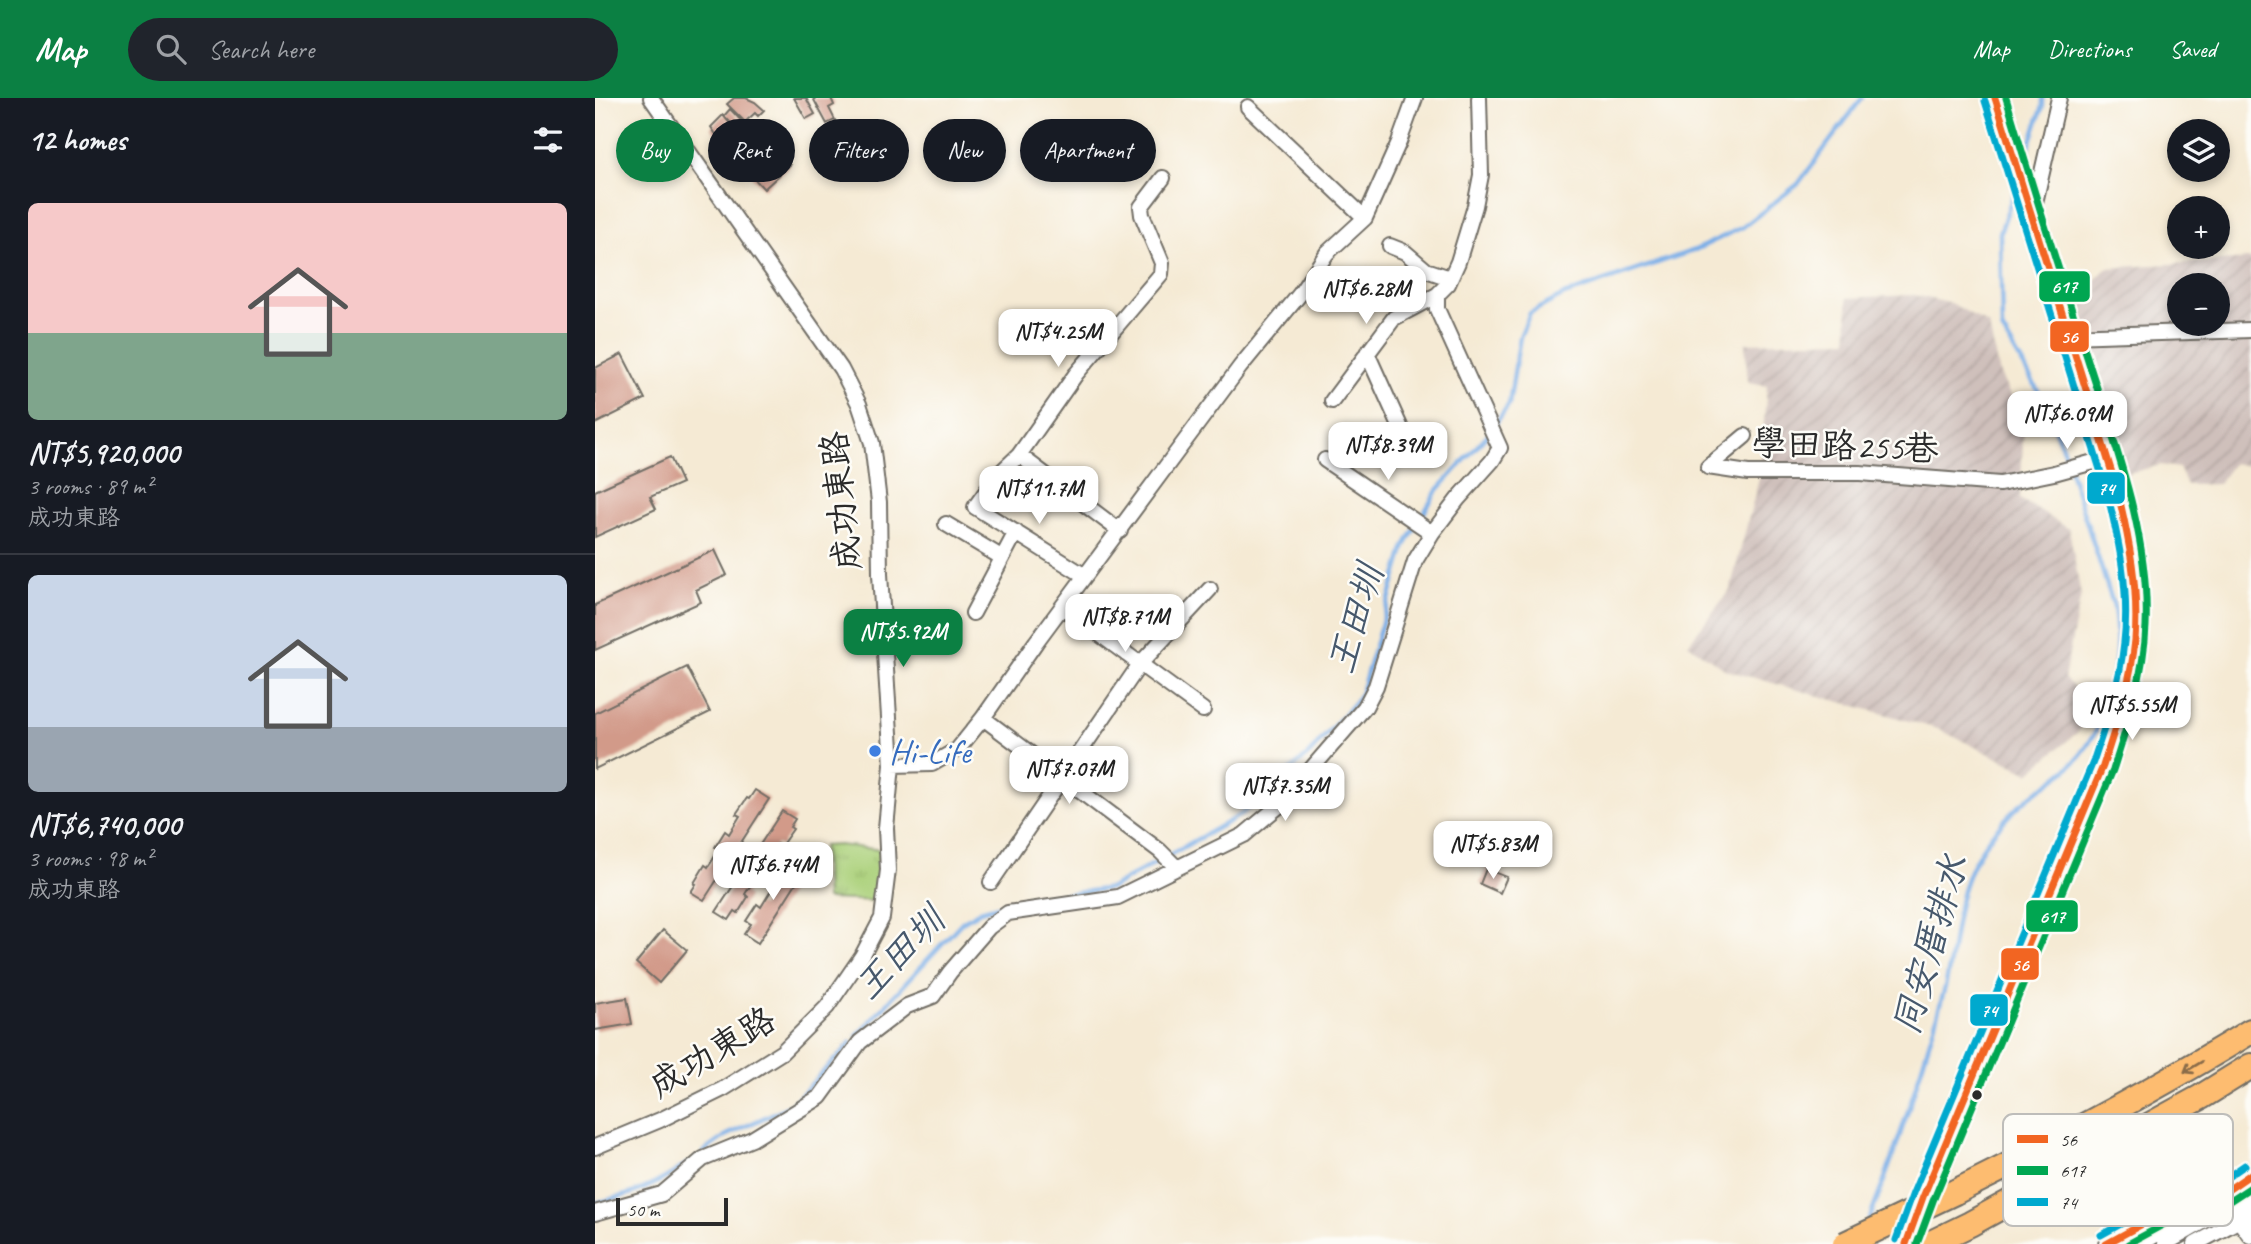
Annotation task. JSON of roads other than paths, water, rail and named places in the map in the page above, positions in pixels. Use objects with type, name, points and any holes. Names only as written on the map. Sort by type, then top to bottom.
[{"type":"highway","points":[[2108,1114],[2251,1031]]},
{"type":"highway","points":[[2170,1114],[2251,1066]]},
{"type":"highway","points":[[1845,1244],[2003,1168]]},
{"type":"highway","points":[[1929,1244],[2003,1206]]},
{"type":"main road","points":[[1906,1244],[1923,1197],[2103,766],[2125,699],[2133,659],[2136,605],[2129,541],[2099,461],[2069,337],[1995,98]]},
{"type":"street","name":"成功東路","points":[[595,1147],[660,1120],[723,1089],[782,1052],[827,1007],[862,956],[882,918],[888,870],[886,828],[892,765],[880,574],[879,502],[872,443],[859,404],[841,369],[651,98]]},
{"type":"street","points":[[892,765],[932,764],[958,749],[983,718],[1036,642],[1240,367],[1300,294],[1327,253],[1365,218],[1399,142],[1415,98]]},
{"type":"street","points":[[1332,401],[1394,318],[1437,295],[1448,284],[1458,262],[1475,206],[1481,175],[1479,98]]},
{"type":"street","points":[[2031,217],[2059,98]]},
{"type":"street","points":[[1248,107],[1365,218]]},
{"type":"street","points":[[1085,576],[975,506],[998,475],[1019,455],[1076,374],[1161,274],[1162,262],[1141,207],[1163,178]]},
{"type":"street","points":[[1390,246],[1405,252],[1426,270],[1444,276],[1448,284]]},
{"type":"street","points":[[595,1213],[662,1194],[703,1159],[752,1139],[820,1097],[860,1042],[907,1006],[933,996],[989,927],[1007,914],[1118,897],[1244,835],[1280,805],[1365,707],[1376,686],[1415,561],[1432,533],[1500,448],[1437,309],[1437,295]]},
{"type":"street","points":[[2069,337],[2251,330]]},
{"type":"street","points":[[1367,353],[1412,453]]},
{"type":"street","name":"學田路255巷","points":[[1745,436],[1708,467],[1748,473],[1860,473],[2000,484],[2099,461]]},
{"type":"street","points":[[1019,455],[1120,531]]},
{"type":"street","points":[[1325,460],[1432,533]]},
{"type":"street","points":[[946,524],[1001,557]]},
{"type":"street","points":[[973,612],[1016,532]]},
{"type":"street","points":[[991,882],[1140,664],[1210,589]]},
{"type":"street","points":[[1063,607],[1203,710]]},
{"type":"street","points":[[983,718],[1160,851],[1177,868]]},
{"type":"street","points":[[2106,1244],[2139,1226]]},
{"type":"street","points":[[2141,1244],[2185,1226]]},
{"type":"street","points":[[2165,1244],[2198,1226]]},
{"type":"street","points":[[2195,1244],[2216,1226]]},
{"type":"waterway","name":"王田圳","points":[[1494,426],[1509,404],[1520,337],[1530,313],[1564,295],[1695,250],[1743,227],[1798,184],[1862,98]]},
{"type":"waterway","name":"同安厝排水","points":[[2023,164],[2043,106],[2043,98]]},
{"type":"waterway","name":"同安厝排水","points":[[1868,1223],[1899,1137],[1944,991],[1967,877],[1974,862],[2001,824],[2032,795],[2062,774],[2082,753],[2103,715],[2114,672],[2114,607],[2064,452],[2040,394],[2002,329],[2000,233],[2015,189]]},
{"type":"waterway","name":"王田圳","points":[[857,1036],[962,922],[980,911],[1012,902],[1111,888],[1242,814],[1310,753],[1360,696],[1405,546],[1436,492],[1489,433]]},
{"type":"waterway","name":"王田圳","points":[[703,1152],[727,1135],[791,1105],[851,1043]]},
{"type":"waterway","name":"王田圳","points":[[595,1203],[644,1189],[687,1164]]},
{"type":"place","name":"Hi-Life","points":[[875,751]]}]
